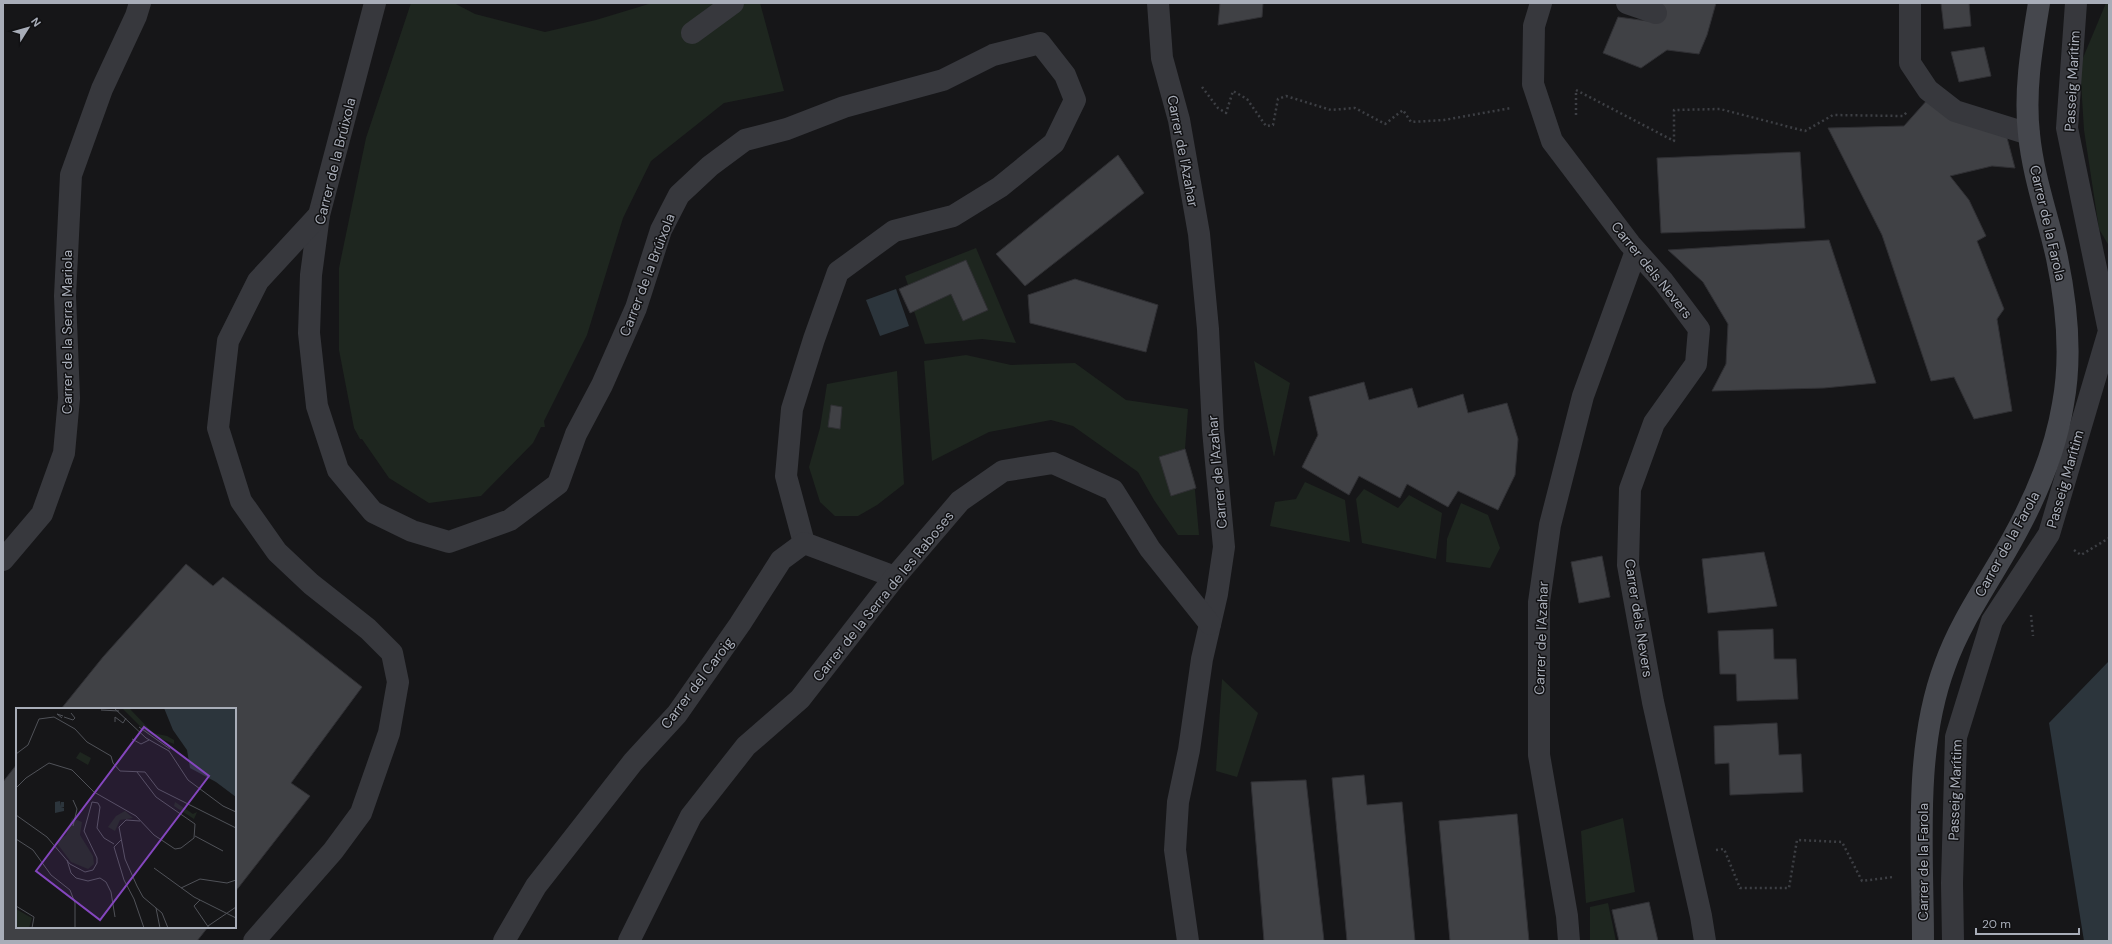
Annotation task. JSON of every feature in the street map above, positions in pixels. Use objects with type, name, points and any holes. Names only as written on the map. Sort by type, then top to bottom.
[{"type":"street","name":"Carrer de la Serra Mariola","points":[[3,560],[42,514],[64,453],[70,398],[65,296],[71,175],[102,89],[136,16],[140,3]]},
{"type":"street","name":"Carrer de la Brúixola","points":[[375,3],[319,215],[311,275],[309,333],[317,406],[338,470],[374,512],[412,532],[450,542],[510,520],[558,484],[576,434],[602,385],[636,308],[661,230],[679,195],[710,166],[744,140],[787,129],[844,107],[943,80],[993,54],[1040,43],[1065,75],[1075,100],[1054,143],[1000,187],[953,216],[894,231],[838,272],[814,339],[792,409],[786,476],[804,543]]},
{"type":"street","points":[[692,33],[733,3]]},
{"type":"street","name":"Carrer de l'Azahar","points":[[1158,3],[1162,58],[1179,120],[1199,234],[1208,329],[1213,430],[1224,547],[1217,594],[1202,659],[1189,750],[1178,802],[1175,850],[1188,941]]},
{"type":"street","name":"Carrer dels Nevers","points":[[1541,3],[1534,26],[1532,84],[1552,141],[1636,251],[1663,281],[1699,329],[1696,364],[1654,423],[1630,489],[1628,566],[1653,702],[1701,916],[1705,941]]},
{"type":"street","points":[[1627,3],[1656,13]]},
{"type":"street","points":[[1910,3],[1910,63],[1928,90],[1955,111],[2029,134]]},
{"type":"street","name":"Carrer de la Farola","points":[[1923,941],[1923,787],[1926,743],[1933,703],[1944,666],[1957,634],[2035,497],[2053,451],[2064,402],[2068,356],[2066,306],[2056,257],[2038,184],[2029,134],[2028,96],[2031,52],[2039,3]]},
{"type":"street","name":"Passeig Marítim","points":[[1953,941],[1952,883],[1956,737],[1992,621],[2049,534],[2109,331],[2067,128],[2076,3]]},
{"type":"street","points":[[254,941],[333,851],[361,813],[389,733],[398,682],[392,653],[368,629],[311,584],[277,552],[242,501],[218,428],[228,342],[258,281],[319,215]]},
{"type":"street","name":"Carrer de l'Azahar","points":[[1568,941],[1567,916],[1539,755],[1539,602],[1550,525],[1583,396],[1636,251]]},
{"type":"street","name":"Carrer de la Serra de les Raboses","points":[[628,941],[691,816],[746,746],[800,699],[895,577],[960,501],[1003,471],[1054,463],[1113,490],[1150,549],[1210,624]]},
{"type":"street","points":[[804,543],[895,577]]},
{"type":"street","name":"Carrer del Caroig","points":[[504,941],[536,886],[633,762],[677,714],[740,624],[781,560],[804,543]]},
{"type":"path","points":[[1201,86],[1218,108],[1226,113],[1233,91],[1247,99],[1266,126],[1273,125],[1278,99],[1286,96],[1331,110],[1355,108],[1385,124],[1403,110],[1411,122],[1444,120],[1539,103]]},
{"type":"path","points":[[1562,154],[1575,146],[1576,90],[1674,141],[1674,110],[1720,109],[1805,131],[1833,115],[1903,116],[1928,90]]},
{"type":"path","points":[[1716,850],[1724,849],[1740,888],[1789,888],[1797,840],[1842,842],[1862,881],[1893,877],[1895,870]]},
{"type":"shaded area","points":[[411,3],[454,3],[475,14],[545,32],[596,20],[652,3],[760,3],[784,91],[724,103],[651,161],[623,218],[587,335],[544,421],[545,427],[541,427],[533,443],[481,496],[429,503],[389,478],[362,439],[360,439],[354,428],[339,350],[339,268],[366,138]]},
{"type":"shaded area","points":[[2106,3],[2109,3],[2109,246],[2099,229],[2084,130],[2080,65]]},
{"type":"shaded area","points":[[976,248],[1016,343],[982,339],[925,344],[914,311],[951,294],[963,321],[988,310],[966,260],[908,285],[905,276]]},
{"type":"shaded area","points":[[896,289],[909,326],[880,336],[866,300]]},
{"type":"shaded area","points":[[966,355],[1011,365],[1075,363],[1126,400],[1188,409],[1185,449],[1194,479],[1199,535],[1178,535],[1154,500],[1138,472],[1073,426],[1051,420],[989,432],[932,461],[924,361]]},
{"type":"shaded area","points":[[1254,361],[1290,383],[1274,457]]},
{"type":"shaded area","points":[[897,371],[904,484],[877,505],[858,516],[835,516],[820,502],[809,467],[820,428],[827,384]]},
{"type":"shaded area","points":[[1305,482],[1345,500],[1350,542],[1270,526],[1275,502],[1296,499]]},
{"type":"shaded area","points":[[1364,489],[1398,508],[1409,495],[1442,513],[1436,559],[1362,543],[1356,499]]},
{"type":"shaded area","points":[[1461,503],[1488,515],[1500,548],[1490,568],[1446,562],[1447,539]]},
{"type":"shaded area","points":[[2109,661],[2109,941],[2084,941],[2049,723]]},
{"type":"shaded area","points":[[1222,679],[1258,713],[1237,777],[1216,771]]},
{"type":"shaded area","points":[[1623,818],[1635,892],[1586,903],[1581,831]]},
{"type":"shaded area","points":[[1608,903],[1616,941],[1590,941],[1590,907]]},
{"type":"building","points":[[1220,3],[1263,3],[1262,17],[1218,25]]},
{"type":"building","points":[[1657,3],[1716,3],[1707,35],[1699,54],[1667,50],[1641,68],[1603,53],[1618,17],[1655,22]]},
{"type":"building","points":[[1941,3],[1969,3],[1971,26],[1944,29]]},
{"type":"building","points":[[1984,47],[1991,76],[1959,82],[1951,52]]},
{"type":"building","points":[[1929,98],[2005,130],[2015,168],[1992,166],[1950,176],[1969,200],[1986,236],[1977,241],[2004,309],[1997,319],[2012,411],[1974,419],[1954,377],[1931,381],[1882,235],[1828,128],[1904,126]]},
{"type":"building","points":[[1800,152],[1805,228],[1661,233],[1657,158]]},
{"type":"building","points":[[1118,155],[1144,193],[1025,286],[996,254]]},
{"type":"building","points":[[1829,240],[1876,383],[1824,388],[1712,391],[1726,364],[1728,324],[1703,282],[1668,250]]},
{"type":"building","points":[[966,260],[988,310],[963,321],[951,294],[910,313],[899,289]]},
{"type":"building","points":[[1075,279],[1158,305],[1146,352],[1030,323],[1028,295]]},
{"type":"building","points":[[1364,382],[1369,400],[1412,388],[1418,408],[1463,394],[1468,413],[1507,403],[1518,439],[1515,475],[1498,510],[1458,491],[1448,507],[1407,484],[1400,498],[1359,476],[1349,495],[1302,467],[1318,435],[1309,397]]},
{"type":"building","points":[[831,405],[842,407],[840,429],[828,427]]},
{"type":"building","points":[[1185,449],[1196,488],[1171,496],[1159,457]]},
{"type":"building","points":[[1764,552],[1777,606],[1708,613],[1702,559]]},
{"type":"building","points":[[1602,556],[1610,597],[1579,603],[1571,562]]},
{"type":"building","points":[[186,564],[213,586],[223,577],[362,687],[291,783],[310,796],[236,891],[236,708],[62,708],[103,657]]},
{"type":"building","points":[[1773,629],[1774,659],[1796,659],[1798,699],[1737,701],[1736,674],[1720,674],[1718,631]]},
{"type":"building","points":[[1777,723],[1779,755],[1801,754],[1803,792],[1730,795],[1729,763],[1715,764],[1714,726]]},
{"type":"building","points":[[16,765],[16,928],[207,928],[197,941],[3,941],[3,782]]},
{"type":"building","points":[[1364,775],[1367,805],[1402,802],[1415,941],[1347,941],[1332,778]]},
{"type":"building","points":[[1306,780],[1324,941],[1264,941],[1251,782]]},
{"type":"building","points":[[1517,814],[1529,941],[1450,941],[1439,821]]},
{"type":"building","points":[[1649,902],[1658,941],[1619,941],[1612,910]]}]
